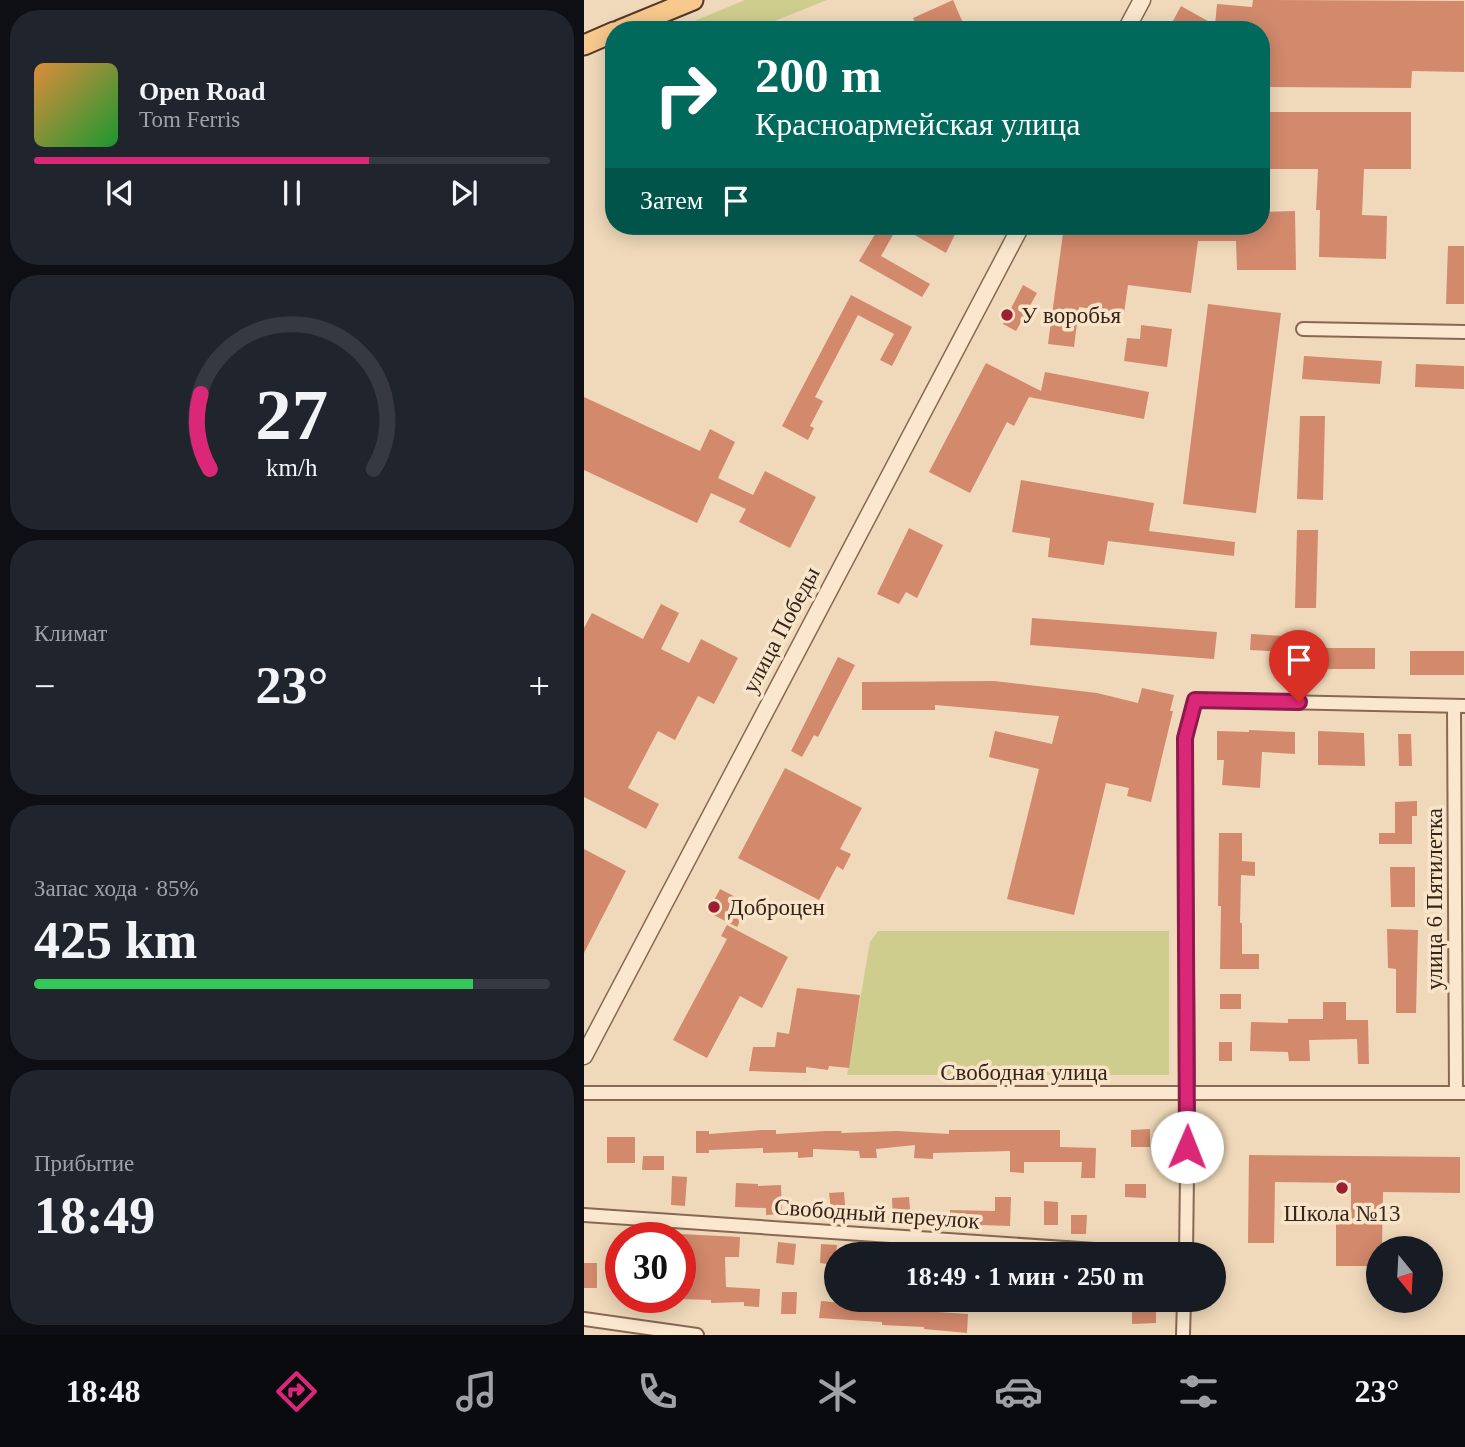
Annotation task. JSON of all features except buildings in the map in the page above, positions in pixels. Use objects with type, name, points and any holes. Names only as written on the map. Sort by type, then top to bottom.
[{"type":"main road","points":[[642,21],[693,0]]},
{"type":"main road","points":[[584,45],[605,36]]},
{"type":"street","points":[[1131,21],[1142,0]]},
{"type":"street","name":"улица Победы","points":[[584,1056],[1016,235]]},
{"type":"street","points":[[1303,329],[1464,332]]},
{"type":"street","points":[[1185,1242],[1188,1093],[1185,738],[1195,700],[1459,706]]},
{"type":"street","name":"улица 6 Пятилетка","points":[[1459,706],[1460,1093]]},
{"type":"street","name":"Свободная улица","points":[[584,1093],[1460,1093]]},
{"type":"street","name":"Свободный переулок","points":[[584,1215],[978,1242]]},
{"type":"street","points":[[1183,1335],[1184,1312]]},
{"type":"street","points":[[584,1320],[697,1335]]},
{"type":"shaded area","points":[[745,0],[827,0],[774,21],[695,21]]},
{"type":"shaded area","points":[[878,931],[1169,931],[1169,1075],[847,1075],[870,942]]},
{"type":"place","name":"У воробья","points":[[1007,315]]},
{"type":"place","name":"Доброцен","points":[[714,907]]},
{"type":"place","name":"Школа №13","points":[[1342,1188]]},
{"type":"route","points":[[1187,1147],[1185,738],[1195,700],[1299,702]]}]
